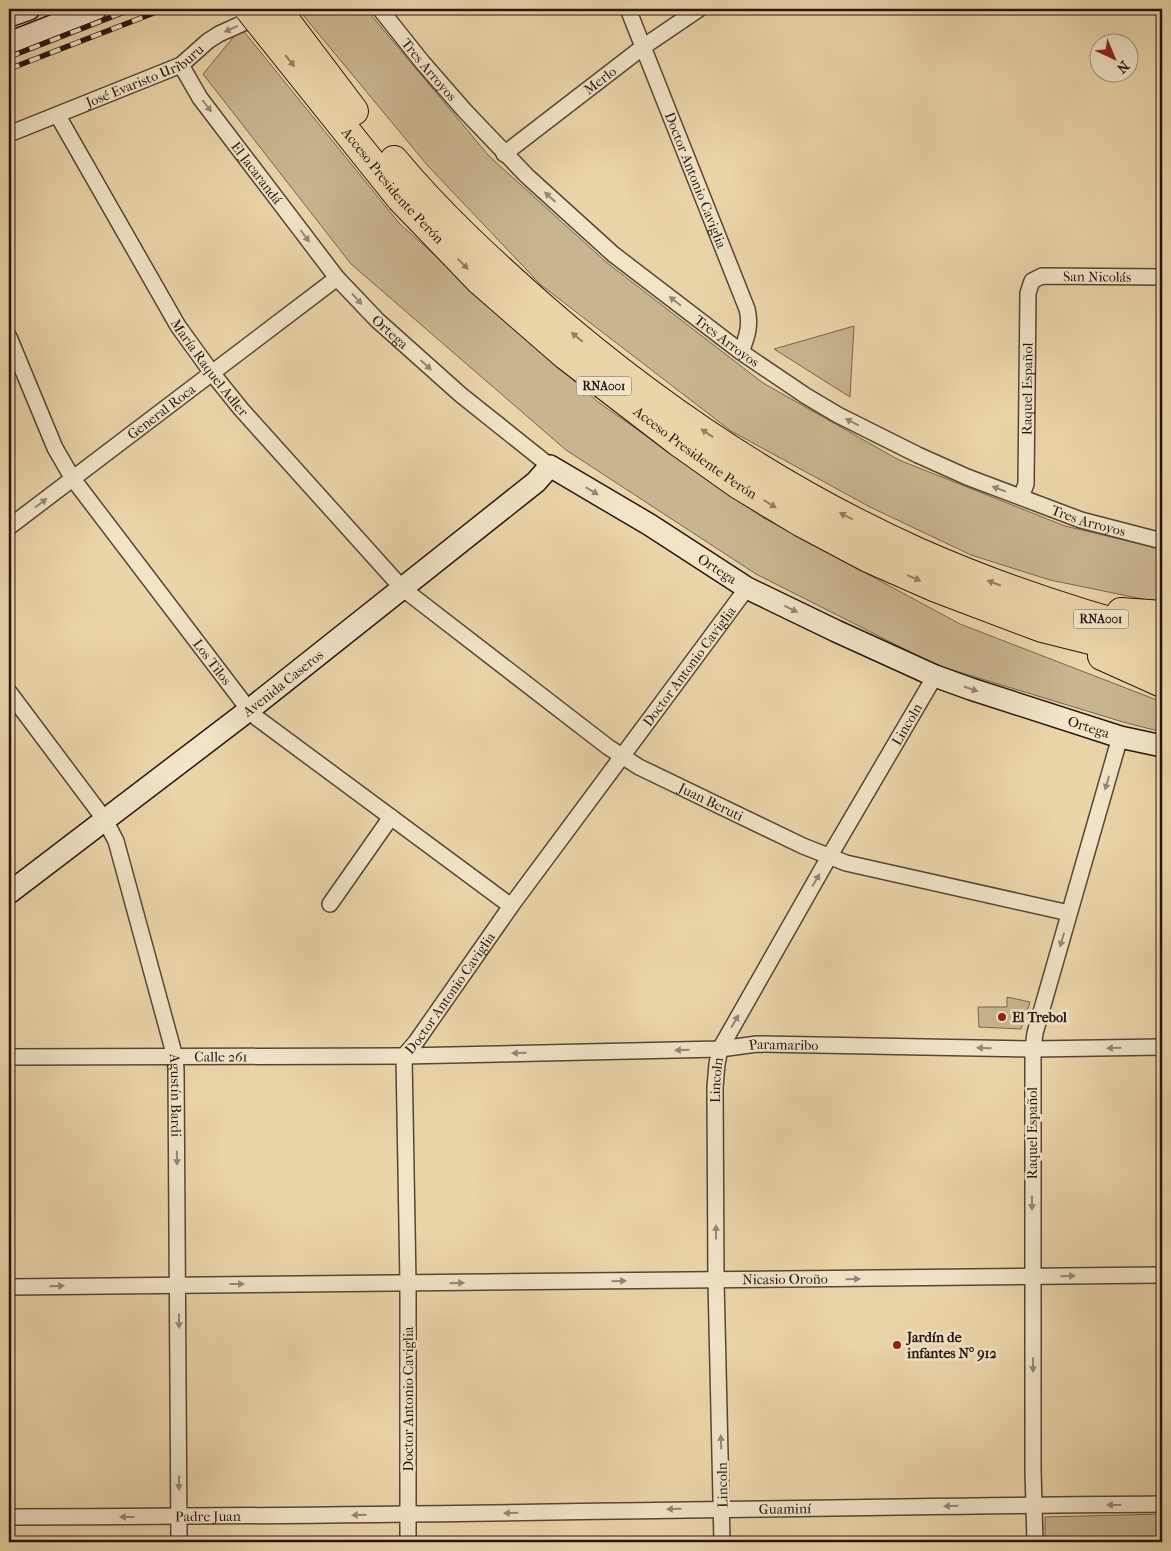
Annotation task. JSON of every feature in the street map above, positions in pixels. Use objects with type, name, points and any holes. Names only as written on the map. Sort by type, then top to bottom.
[{"type":"highway","name":"Acceso Presidente Perón","points":[[268,12],[350,106],[415,185],[473,245],[576,336],[629,379],[752,463],[812,499],[918,552],[1040,600],[1119,625],[1162,636]]},
{"type":"highway","name":"Acceso Presidente Perón","points":[[268,12],[412,211],[513,312],[580,367],[677,441],[739,485],[802,523],[868,558],[936,588],[1042,628],[1162,658]]},
{"type":"highway","points":[[1040,600],[1116,611],[1162,615]]},
{"type":"highway","points":[[1042,628],[1162,683]]},
{"type":"street","points":[[9,16],[29,9]]},
{"type":"street","points":[[9,43],[96,9]]},
{"type":"street","name":"Tres Arroyos","points":[[380,9],[423,63],[504,154],[613,254],[741,352],[838,415],[967,477],[1081,520],[1162,541]]},
{"type":"street","name":"Doctor Antonio Caviglia","points":[[628,9],[747,309],[750,320],[748,334],[741,352]]},
{"type":"street","name":"Merlo","points":[[504,154],[643,47],[699,9]]},
{"type":"street","name":"José Evaristo Uriburu","points":[[9,134],[58,116],[181,65],[208,41],[219,34],[268,12]]},
{"type":"street","name":"El Jacarandá","points":[[181,65],[200,98],[337,278]]},
{"type":"street","name":"María Raquel Adler","points":[[58,116],[178,326],[212,373],[248,417],[402,588]]},
{"type":"street","name":"San Nicolás","points":[[1032,280],[1042,276],[1162,276]]},
{"type":"street","name":"General Roca","points":[[9,527],[337,278]]},
{"type":"street","name":"Ortega","points":[[337,278],[377,320],[435,373],[550,466],[650,525],[747,588],[935,676],[1038,711],[1120,736],[1162,746]]},
{"type":"street","name":"Raquel Español","points":[[1021,497],[1026,484],[1028,293],[1032,280]]},
{"type":"street","name":"Los Tilos","points":[[9,337],[55,448],[73,479],[249,710],[257,718],[511,906]]},
{"type":"street","name":"Avenida Caseros","points":[[9,893],[249,710],[536,482],[550,466]]},
{"type":"street","name":"Juan Beruti","points":[[402,588],[622,757],[804,846],[846,863],[1069,913]]},
{"type":"street","name":"Doctor Antonio Caviglia","points":[[408,1542],[408,1283],[404,1056],[416,1042],[511,906],[747,588]]},
{"type":"street","name":"Lincoln","points":[[722,1542],[716,1280],[715,1086],[720,1049],[935,676]]},
{"type":"street","name":"Agustín Bardi","points":[[9,692],[105,820],[116,842],[175,1057],[179,1284],[179,1542]]},
{"type":"street","name":"Raquel Español","points":[[1035,1542],[1032,1049],[1120,736]]},
{"type":"street","points":[[330,904],[391,816]]},
{"type":"street","name":"Paramaribo","points":[[404,1056],[720,1049],[757,1044],[1032,1049],[1162,1047]]},
{"type":"street","name":"Calle 261","points":[[9,1057],[404,1056]]},
{"type":"street","name":"Nicasio Oroño","points":[[9,1287],[1162,1275]]},
{"type":"street","name":"Guaminí","points":[[408,1515],[722,1508],[1162,1504]]},
{"type":"street","name":"Padre Juan","points":[[9,1517],[408,1515]]},
{"type":"shaded area","points":[[298,9],[366,9],[489,156],[606,262],[763,383],[899,460],[1065,526],[1162,549],[1162,603],[1050,580],[971,555],[870,507],[731,431],[541,285],[428,166]]},
{"type":"shaded area","points":[[241,28],[399,223],[598,402],[762,517],[960,624],[1162,702],[1162,732],[936,665],[756,574],[566,450],[351,264],[203,74]]},
{"type":"shaded area","points":[[854,326],[850,397],[774,349]]},
{"type":"shaded area","name":"El Trebol","points":[[1007,997],[1030,1002],[1021,1029],[979,1027],[978,1007],[1007,1007]]},
{"type":"shaded area","points":[[1162,1514],[1162,1542],[1045,1542],[1045,1517]]},
{"type":"railway","points":[[9,57],[132,9]]},
{"type":"railway","points":[[9,69],[164,9]]},
{"type":"place","name":"El Trebol","points":[[1002,1017]]},
{"type":"place","name":"Jardín de infantes N° 912","points":[[897,1345]]}]
